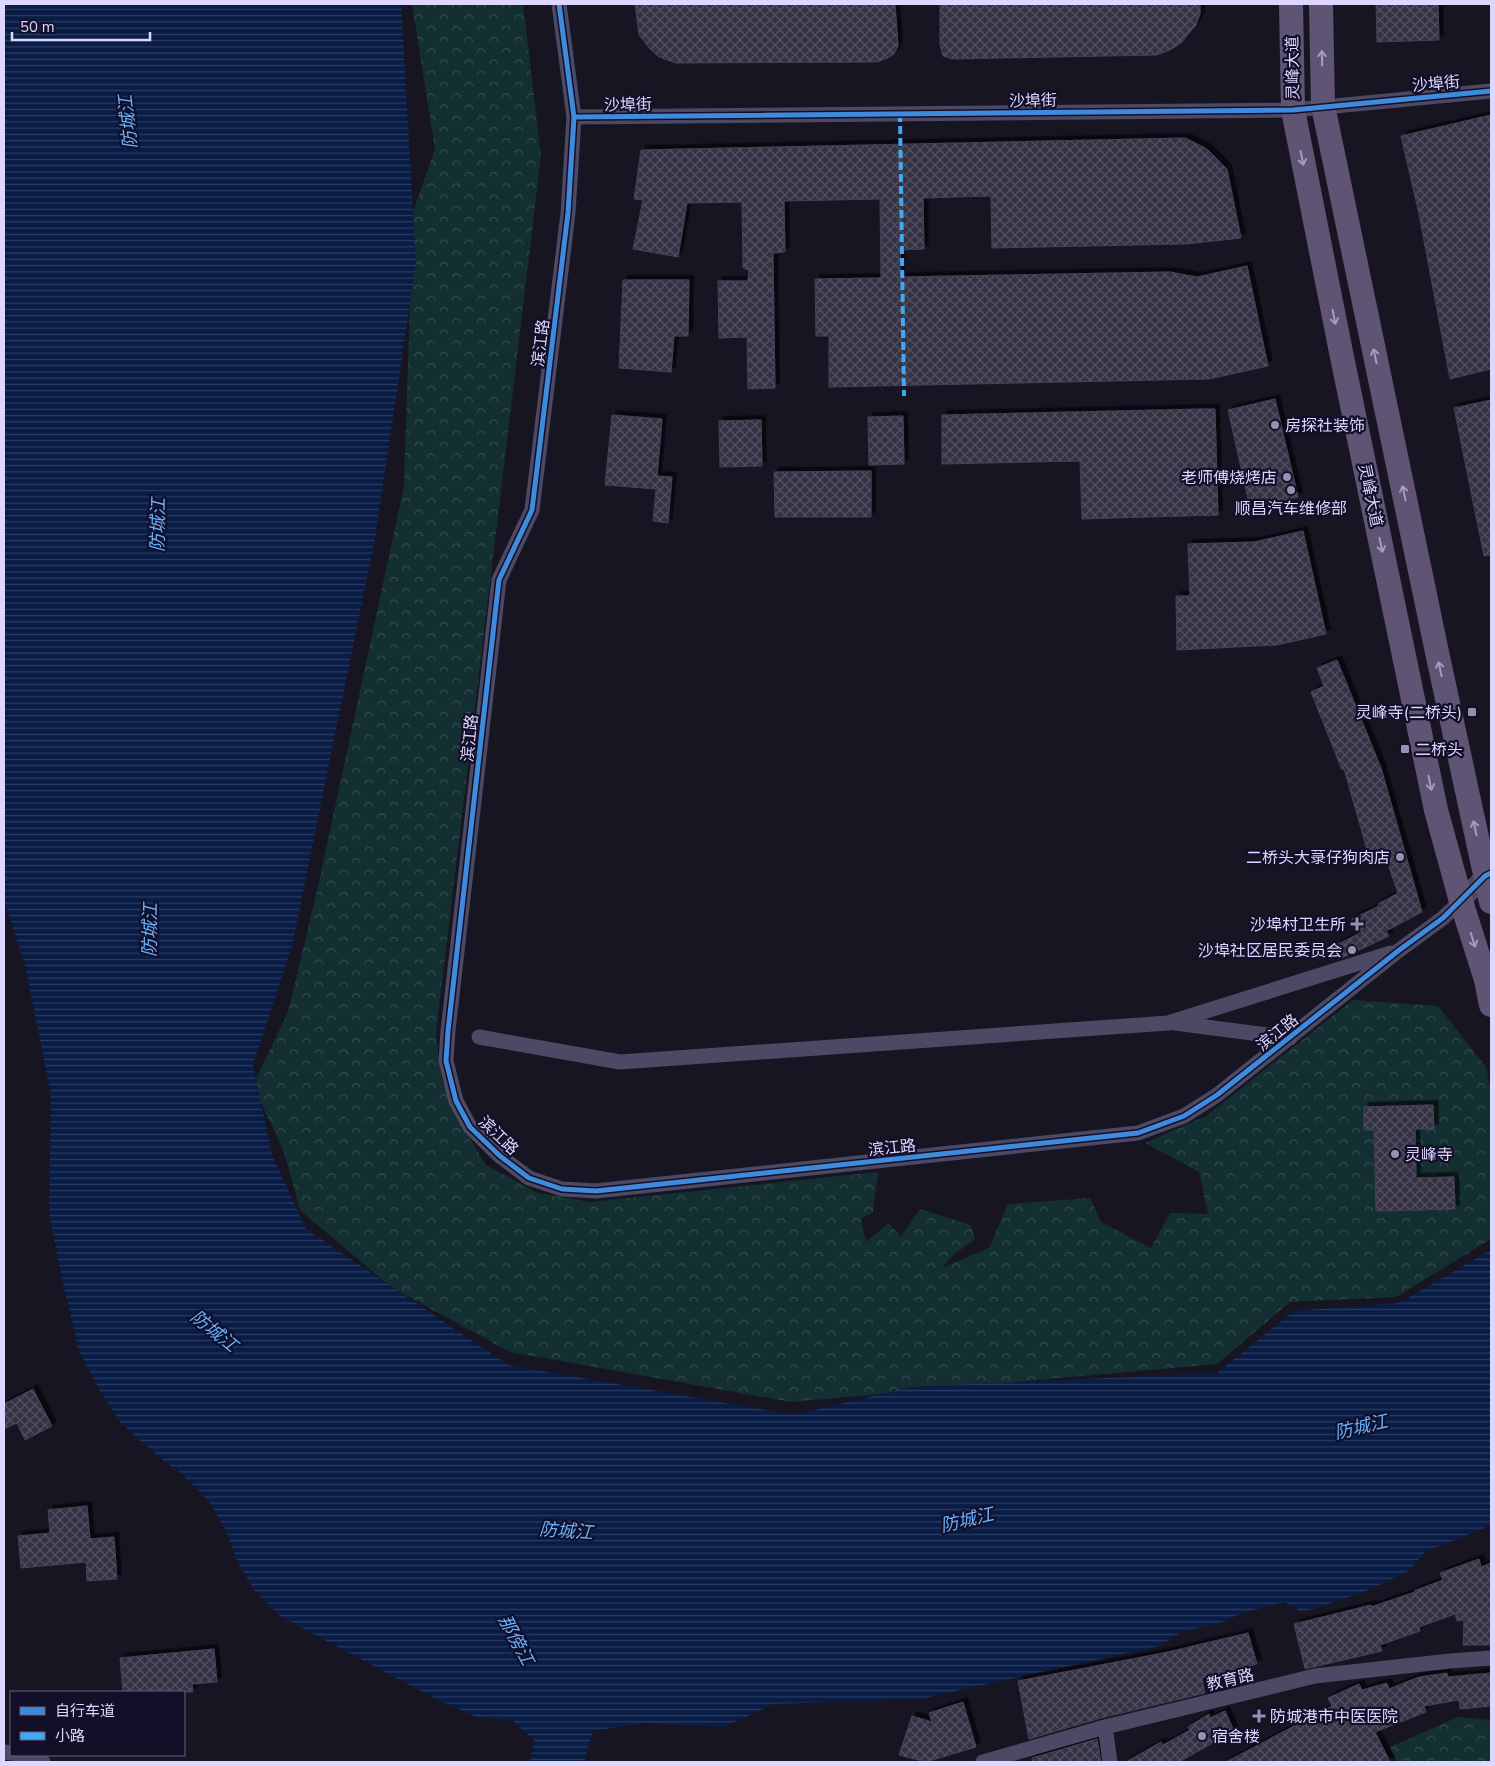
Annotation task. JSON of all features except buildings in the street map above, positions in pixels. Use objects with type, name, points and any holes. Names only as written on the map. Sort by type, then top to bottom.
[{"type":"main road","name":"灵峰大道","points":[[1291,4],[1293,110],[1340,347],[1436,810],[1461,901],[1486,980],[1491,1005]]},
{"type":"main road","name":"灵峰大道","points":[[1321,4],[1323,106],[1438,657],[1488,874],[1491,902]]},
{"type":"street","name":"滨江路","points":[[558,4],[574,117],[568,213],[532,510],[499,580],[446,1062],[456,1101],[470,1126],[500,1156],[529,1178],[562,1188],[596,1190],[1138,1133],[1184,1116],[1217,1095],[1398,951],[1443,918],[1488,874]]},
{"type":"street","name":"沙埠街","points":[[574,117],[1293,110],[1491,91]]},
{"type":"street","points":[[1168,1023],[1398,951]]},
{"type":"street","points":[[479,1037],[620,1062],[1168,1023],[1290,1038]]},
{"type":"street","name":"教育路","points":[[983,1762],[1105,1727],[1315,1676],[1491,1658]]},
{"type":"street","points":[[1105,1727],[1110,1762]]},
{"type":"street","points":[[22,1756],[43,1762]]},
{"type":"green space","points":[[412,4],[523,4],[541,156],[436,1033],[441,1077],[460,1123],[486,1165],[538,1193],[590,1202],[878,1172],[873,1212],[861,1219],[866,1242],[889,1223],[901,1237],[920,1209],[971,1225],[975,1239],[953,1255],[942,1268],[989,1248],[1008,1204],[1090,1198],[1101,1222],[1151,1248],[1170,1213],[1208,1214],[1199,1172],[1145,1143],[1206,1116],[1353,1000],[1438,1006],[1486,1067],[1491,1092],[1491,1239],[1396,1297],[1290,1302],[1217,1364],[791,1402],[510,1352],[391,1287],[300,1210],[284,1152],[253,1085],[288,1012],[317,891],[404,486],[413,212],[435,149]]},
{"type":"green space","points":[[1458,1717],[1491,1720],[1491,1762],[1397,1762],[1390,1747]]},
{"type":"water","points":[[4,4],[401,4],[416,263],[375,538],[292,946],[253,1065],[272,1155],[306,1229],[508,1365],[794,1415],[911,1387],[1217,1373],[1294,1311],[1399,1303],[1491,1250],[1491,1525],[1425,1552],[1409,1571],[1362,1593],[1302,1612],[1285,1602],[1242,1613],[1221,1623],[1182,1632],[1159,1646],[920,1699],[774,1704],[724,1727],[644,1723],[593,1731],[584,1762],[530,1762],[534,1740],[513,1721],[476,1717],[432,1697],[280,1616],[255,1591],[238,1563],[226,1531],[209,1501],[184,1476],[153,1452],[120,1422],[99,1389],[79,1351],[49,1213],[51,1094],[25,965],[4,900]]},
{"type":"marked path","points":[[900,114],[904,396]]},
{"type":"cycle path","points":[[559,4],[574,117],[568,213],[532,510],[499,580],[446,1061],[456,1101],[470,1127],[500,1156],[529,1178],[562,1189],[596,1191],[1138,1133],[1184,1116],[1217,1095],[1398,951],[1443,918],[1485,876],[1491,873]]},
{"type":"cycle path","points":[[574,117],[1293,110],[1491,91]]},
{"type":"place","name":"房探社装饰","points":[[1275,425]]},
{"type":"place","name":"老师傅烧烤店","points":[[1287,477]]},
{"type":"place","name":"顺昌汽车维修部","points":[[1291,490]]},
{"type":"place","name":"灵峰寺(二桥头)","points":[[1472,712]]},
{"type":"place","name":"二桥头","points":[[1405,749]]},
{"type":"place","name":"二桥头大菉仔狗肉店","points":[[1400,857]]},
{"type":"place","name":"沙埠村卫生所","points":[[1357,924]]},
{"type":"place","name":"沙埠社区居民委员会","points":[[1352,950]]},
{"type":"place","name":"灵峰寺","points":[[1395,1154]]},
{"type":"place","name":"防城港市中医医院","points":[[1259,1716]]},
{"type":"place","name":"宿舍楼","points":[[1202,1736]]},
{"type":"water label","name":"防城江","points":[[128,122]]},
{"type":"water label","name":"防城江","points":[[158,525]]},
{"type":"water label","name":"防城江","points":[[150,930]]},
{"type":"water label","name":"防城江","points":[[214,1331]]},
{"type":"water label","name":"防城江","points":[[1361,1427]]},
{"type":"water label","name":"防城江","points":[[967,1520]]},
{"type":"water label","name":"防城江","points":[[566,1531]]},
{"type":"water label","name":"那傍江","points":[[516,1640]]}]
